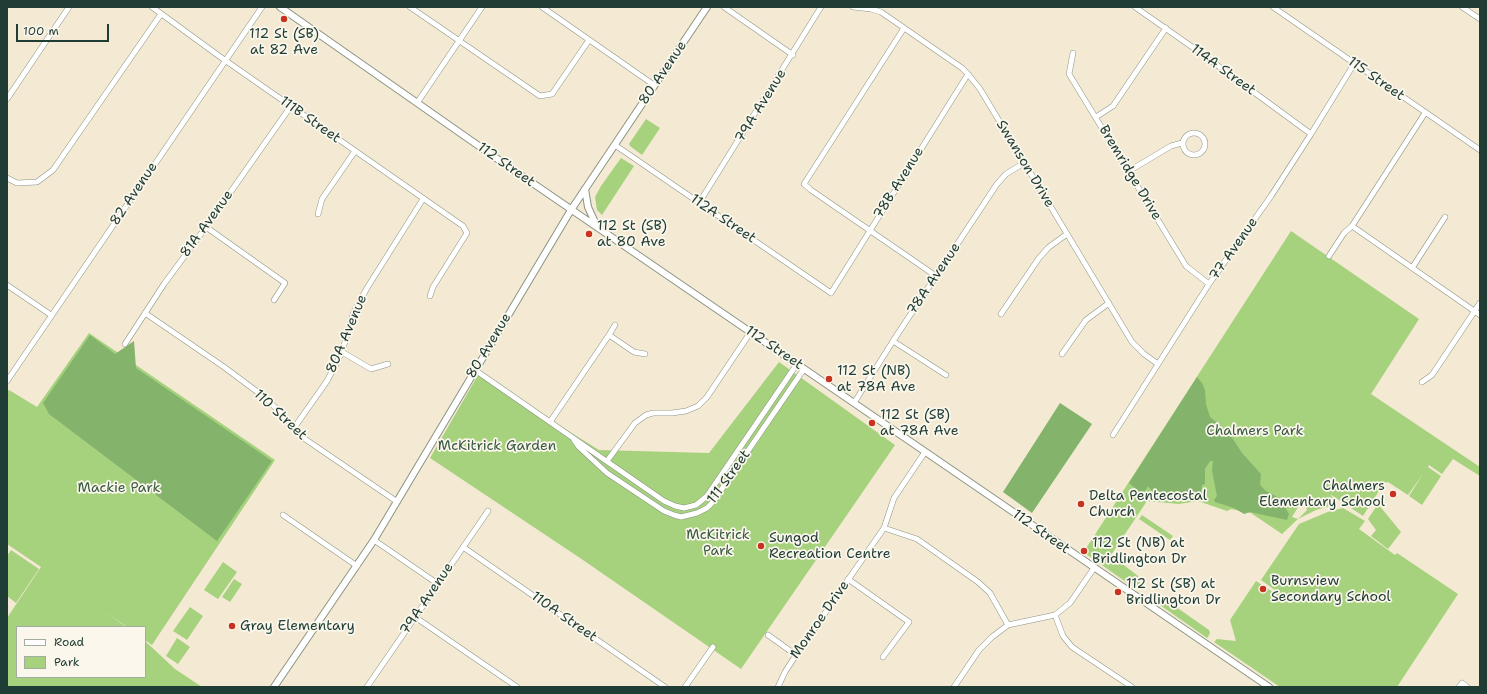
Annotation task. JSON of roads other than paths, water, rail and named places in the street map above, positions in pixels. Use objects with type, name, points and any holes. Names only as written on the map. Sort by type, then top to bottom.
[{"type":"street","points":[[7,99],[69,7]]},
{"type":"street","name":"111B Street","points":[[152,7],[225,61],[463,226],[467,233],[433,287],[430,296]]},
{"type":"street","name":"82 Avenue","points":[[8,377],[262,7]]},
{"type":"street","name":"112 Street","points":[[280,7],[571,210],[1269,687]]},
{"type":"street","points":[[410,7],[540,96],[552,94],[589,40]]},
{"type":"street","points":[[417,103],[482,7]]},
{"type":"street","points":[[542,7],[654,85]]},
{"type":"street","name":"80 Avenue","points":[[274,687],[374,540],[571,210],[707,7]]},
{"type":"street","points":[[724,7],[792,55]]},
{"type":"street","name":"79A Avenue","points":[[699,203],[822,7]]},
{"type":"street","name":"Swanson Drive","points":[[853,7],[881,12],[962,68],[968,74],[980,89],[1132,342],[1144,354],[1158,364]]},
{"type":"street","name":"114A Street","points":[[1135,7],[1311,134]]},
{"type":"street","name":"115 Street","points":[[1273,7],[1480,150]]},
{"type":"street","points":[[1462,7],[1480,19]]},
{"type":"street","points":[[7,178],[17,183],[37,182],[53,170],[161,14]]},
{"type":"street","points":[[904,28],[804,184],[936,276]]},
{"type":"street","points":[[1096,117],[1113,106],[1166,28]]},
{"type":"street","name":"Bremridge Drive","points":[[1073,53],[1069,74],[1186,266],[1209,284]]},
{"type":"street","name":"77 Avenue","points":[[1113,435],[1209,284],[1271,196],[1354,64]]},
{"type":"street","name":"78B Avenue","points":[[831,293],[968,74]]},
{"type":"street","name":"81A Avenue","points":[[125,344],[145,313],[290,106]]},
{"type":"street","points":[[1329,256],[1344,233],[1352,226],[1425,113]]},
{"type":"street","points":[[1194,132],[1200,134],[1205,139],[1205,146],[1201,153],[1192,156],[1185,151],[1182,143],[1185,136],[1194,132]]},
{"type":"street","points":[[1129,171],[1171,146],[1182,143]]},
{"type":"street","name":"112A Street","points":[[615,145],[831,293]]},
{"type":"street","points":[[318,214],[322,199],[355,151]]},
{"type":"street","name":"78A Avenue","points":[[854,403],[893,341],[997,184],[1006,174],[1024,163]]},
{"type":"street","points":[[585,189],[588,207],[597,227]]},
{"type":"street","name":"80A Avenue","points":[[294,428],[327,382],[342,352],[353,314],[367,288],[423,199]]},
{"type":"street","points":[[1412,268],[1445,216]]},
{"type":"street","points":[[1352,226],[1480,315]]},
{"type":"street","points":[[206,227],[285,283],[274,300]]},
{"type":"street","points":[[1001,314],[1039,258],[1067,234]]},
{"type":"street","points":[[7,285],[51,315]]},
{"type":"street","points":[[1062,354],[1086,320],[1109,303]]},
{"type":"street","points":[[1422,382],[1432,375],[1480,303]]},
{"type":"street","name":"110 Street","points":[[145,313],[267,398],[304,439],[396,501]]},
{"type":"street","points":[[550,422],[615,325]]},
{"type":"street","points":[[607,461],[635,423],[646,415],[653,413],[686,411],[698,406],[706,397],[750,332]]},
{"type":"street","points":[[609,335],[634,352],[645,354]]},
{"type":"street","points":[[893,341],[946,375]]},
{"type":"street","points":[[342,352],[371,368],[388,364]]},
{"type":"street","name":"111 Street","points":[[475,370],[670,504],[684,508],[696,505],[707,496],[797,364]]},
{"type":"street","name":"111 Street","points":[[570,436],[607,473],[664,511],[681,517],[697,513],[707,508],[713,502],[804,369]]},
{"type":"street","name":"Monroe Drive","points":[[778,687],[785,672],[796,655],[884,528],[894,498],[925,452]]},
{"type":"street","name":"79A Avenue","points":[[367,687],[488,510]]},
{"type":"street","points":[[283,515],[357,566]]},
{"type":"street","points":[[884,528],[917,539],[978,582],[990,593],[1008,625]]},
{"type":"street","points":[[374,540],[438,584]]},
{"type":"street","name":"110A Street","points":[[463,547],[665,687]]},
{"type":"street","points":[[954,687],[979,650],[992,637],[1008,625],[1055,615],[1070,602],[1094,568]]},
{"type":"street","points":[[848,580],[909,622],[883,657]]},
{"type":"street","points":[[1055,615],[1064,636],[1072,647],[1132,687]]},
{"type":"street","points":[[415,617],[517,687]]},
{"type":"street","points":[[768,635],[796,655]]},
{"type":"street","points":[[685,687],[712,647]]},
{"type":"street","points":[[1459,687],[1462,683],[1467,687]]},
{"type":"place","name":"112 St (SB) at 82 Ave","points":[[284,19]]},
{"type":"place","name":"112 St (SB) at 80 Ave","points":[[589,234]]},
{"type":"place","name":"112 St (NB) at 78A Ave","points":[[829,379]]},
{"type":"place","name":"112 St (SB) at 78A Ave","points":[[872,423]]},
{"type":"place","name":"Chalmers Elementary School","points":[[1393,494]]},
{"type":"place","name":"Delta Pentecostal Church","points":[[1081,504]]},
{"type":"place","name":"Sungod Recreation Centre","points":[[761,546]]},
{"type":"place","name":"112 St (NB) at Bridlington Dr","points":[[1084,551]]},
{"type":"place","name":"Burnsview Secondary School","points":[[1263,589]]},
{"type":"place","name":"112 St (SB) at Bridlington Dr","points":[[1118,592]]},
{"type":"place","name":"Gray Elementary","points":[[232,626]]},
{"type":"park label","name":"Chalmers Park","points":[[1255,431]]},
{"type":"park label","name":"McKitrick Garden","points":[[497,446]]},
{"type":"park label","name":"Mackie Park","points":[[119,488]]},
{"type":"park label","name":"McKitrick Park","points":[[718,544]]}]
